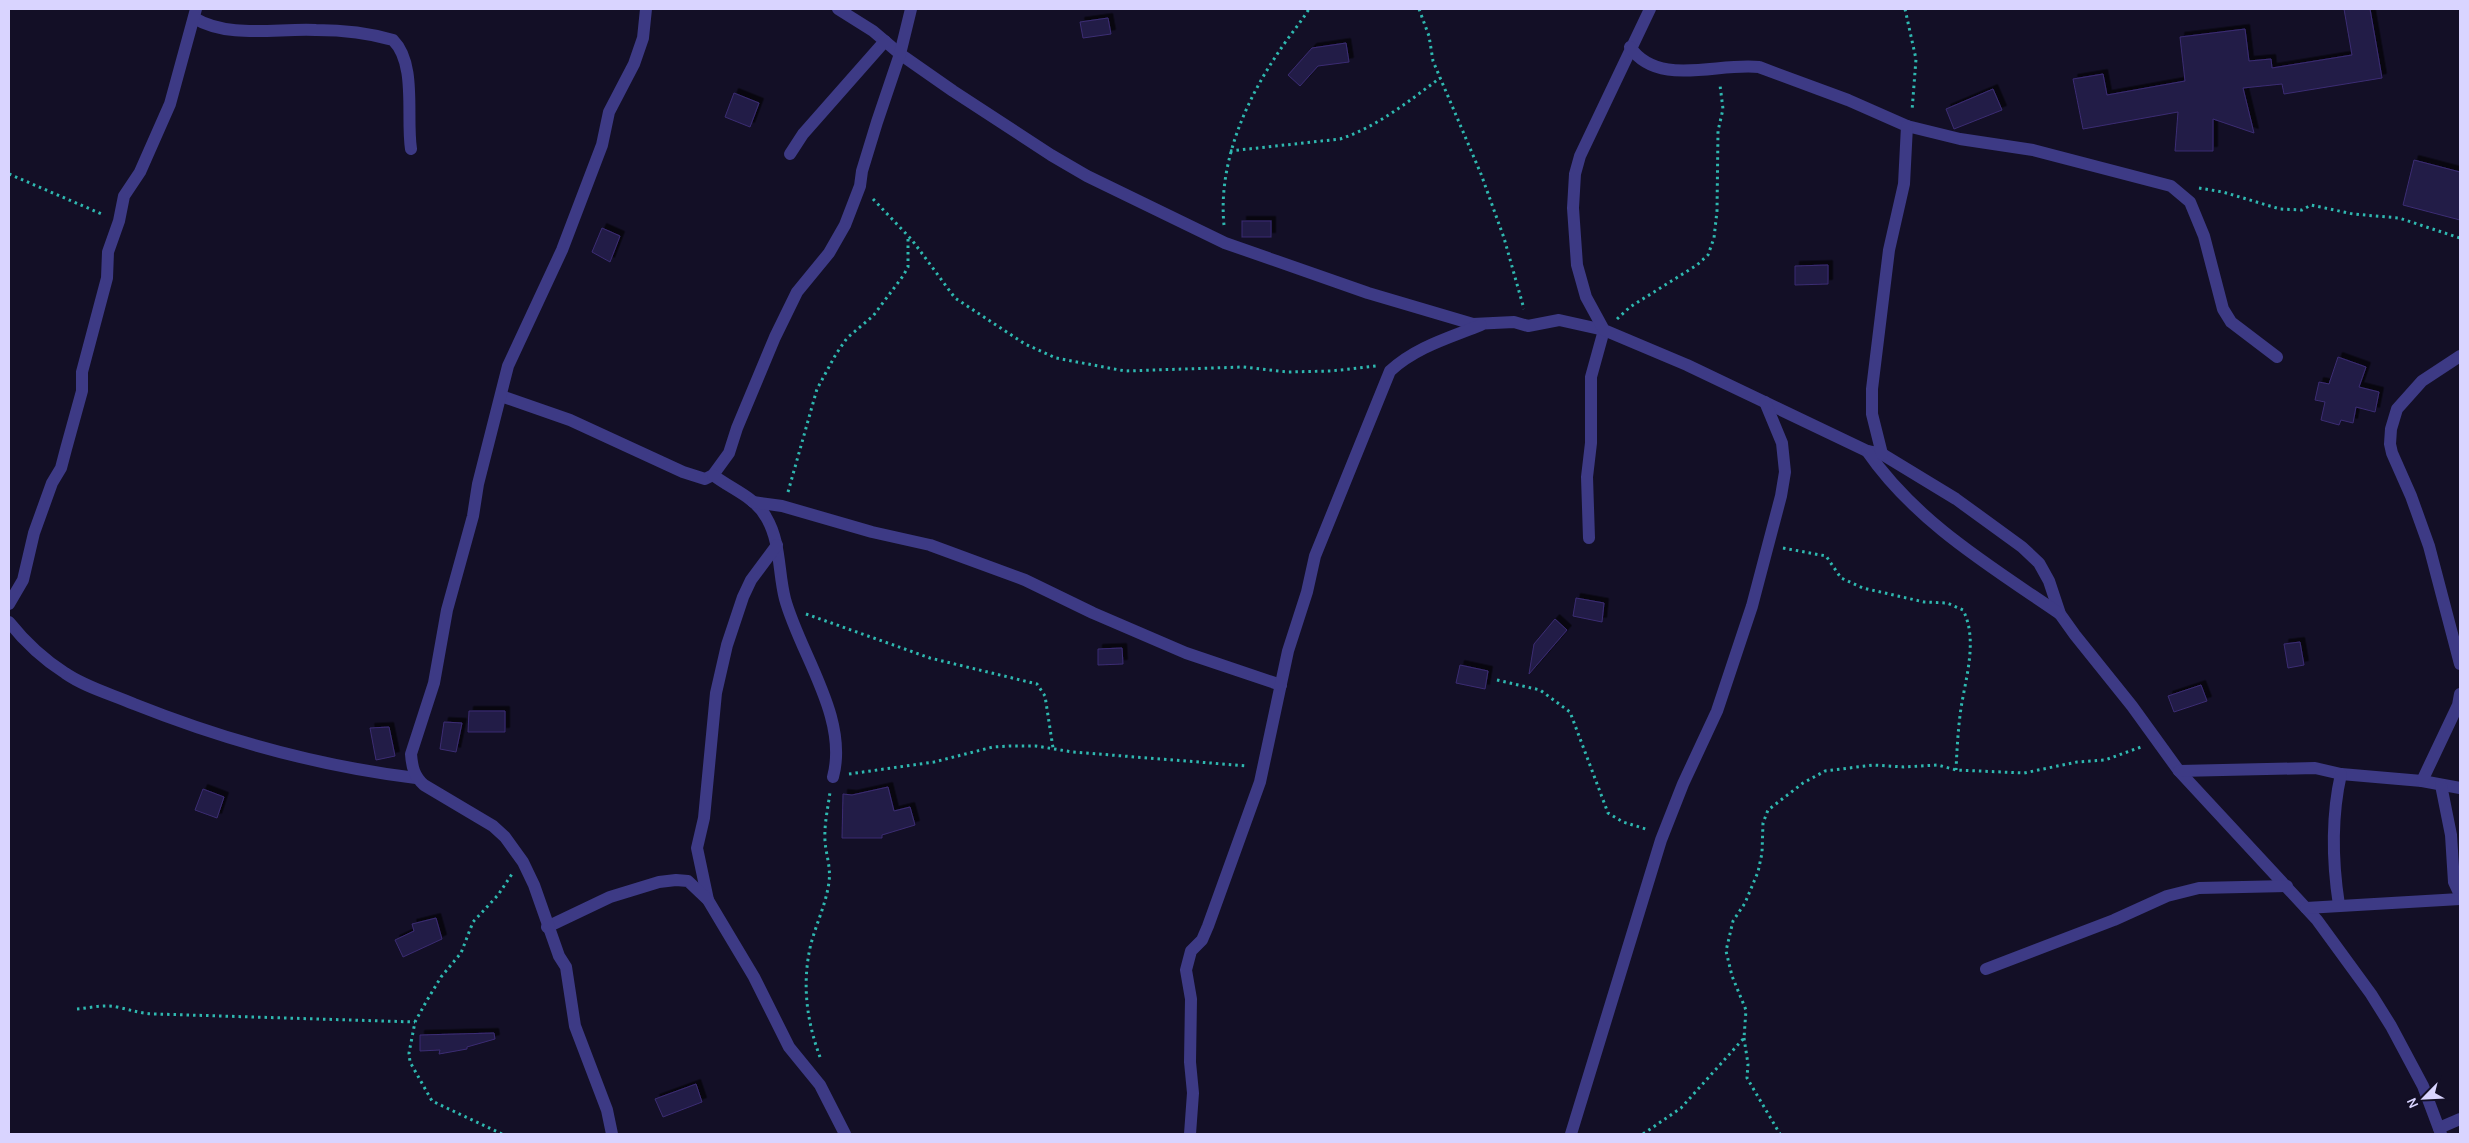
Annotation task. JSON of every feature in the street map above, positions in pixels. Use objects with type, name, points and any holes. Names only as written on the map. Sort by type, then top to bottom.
[{"type":"street","points":[[612,1134],[607,1110],[576,1026],[566,966],[559,956],[547,927],[534,885],[523,862],[505,836],[493,826],[424,785],[416,778],[412,766],[414,741],[434,683],[447,610],[473,516],[478,484],[501,396],[515,350],[562,250],[600,151],[609,112],[634,64],[643,38],[646,9]]},
{"type":"street","points":[[838,9],[885,41],[900,54],[1010,128],[1087,176],[1225,243],[1368,293],[1473,324],[1514,322],[1528,326],[1559,320],[1604,330],[1687,365],[1867,451],[1882,454],[1956,499],[2022,547],[2042,569],[2060,614],[2179,771],[2287,886],[2335,944],[2391,1026],[2422,1086],[2440,1131],[2460,1119]]},
{"type":"street","points":[[501,396],[570,420],[683,472],[705,479],[713,475],[729,453],[737,428],[775,338],[794,299],[829,253],[845,225],[860,186],[862,171],[900,54],[911,9]]},
{"type":"street","points":[[1589,538],[1587,477],[1591,443],[1591,377],[1604,330],[1586,297],[1577,265],[1573,208],[1575,174],[1580,156],[1630,47],[1650,9]]},
{"type":"street","points":[[195,13],[205,24],[220,28],[317,30],[393,40],[401,48],[405,57],[410,86],[407,128],[411,149]]},
{"type":"street","points":[[9,604],[24,580],[34,533],[52,484],[61,468],[82,391],[82,372],[107,278],[108,252],[119,221],[124,196],[140,172],[170,104],[195,13]]},
{"type":"street","points":[[790,154],[803,134],[885,41]]},
{"type":"street","points":[[1630,47],[1638,58],[1651,66],[1718,70],[1744,66],[1759,67],[1848,100],[1910,126],[1960,139],[2033,150],[2171,186],[2186,196],[2192,208],[2204,236],[2223,309],[2230,322],[2277,357]]},
{"type":"street","points":[[1882,454],[1872,414],[1872,390],[1890,250],[1904,184],[1910,126]]},
{"type":"street","points":[[1190,1134],[1193,1093],[1190,1062],[1191,999],[1186,970],[1187,960],[1191,951],[1202,940],[1208,926],[1264,767],[1281,685],[1315,556],[1390,371],[1424,347],[1485,323]]},
{"type":"street","points":[[2460,356],[2422,381],[2397,409],[2391,430],[2390,444],[2392,453],[2412,496],[2429,546],[2460,664]]},
{"type":"street","points":[[1571,1134],[1664,833],[1683,784],[1718,711],[1743,638],[1768,545],[1785,472],[1782,443],[1765,402]]},
{"type":"street","points":[[1867,451],[1884,475],[1936,526],[2060,614]]},
{"type":"street","points":[[713,475],[753,502],[766,517],[777,545],[785,598],[796,631],[823,688],[833,727],[836,763],[833,777]]},
{"type":"street","points":[[753,502],[782,506],[872,532],[930,546],[1034,584],[1093,613],[1186,652],[1281,685]]},
{"type":"street","points":[[708,900],[697,848],[704,818],[716,693],[727,646],[743,598],[751,580],[777,545]]},
{"type":"street","points":[[9,622],[22,639],[66,674],[164,716],[247,745],[375,773],[416,778]]},
{"type":"street","points":[[2422,781],[2458,706],[2460,694]]},
{"type":"street","points":[[2179,771],[2315,768],[2341,774],[2422,781],[2460,788]]},
{"type":"street","points":[[2339,905],[2333,865],[2333,835],[2334,806],[2341,774]]},
{"type":"street","points":[[2441,785],[2452,835],[2454,882],[2460,895]]},
{"type":"street","points":[[547,927],[610,897],[659,882],[688,881],[708,900],[754,977],[789,1047],[820,1085],[845,1134]]},
{"type":"street","points":[[1986,968],[2114,920],[2167,896],[2199,888],[2287,886]]},
{"type":"street","points":[[2306,908],[2460,900]]},
{"type":"path","points":[[1225,243],[1223,194],[1230,151],[1256,90],[1276,56],[1309,9]]},
{"type":"path","points":[[1419,9],[1429,36],[1433,61],[1481,174],[1504,238],[1528,326]]},
{"type":"path","points":[[1905,9],[1916,59],[1915,90],[1911,102],[1910,126]]},
{"type":"path","points":[[1604,330],[1630,306],[1697,265],[1708,255],[1714,238],[1717,211],[1718,131],[1724,109],[1718,70]]},
{"type":"path","points":[[1230,151],[1340,139],[1357,134],[1412,99],[1440,78]]},
{"type":"path","points":[[9,174],[119,221]]},
{"type":"path","points":[[860,186],[908,236],[956,298],[1025,344],[1056,358],[1125,372],[1243,367],[1288,372],[1331,371],[1399,363]]},
{"type":"path","points":[[2171,186],[2222,192],[2280,209],[2302,210],[2311,206],[2354,214],[2399,218],[2460,238]]},
{"type":"path","points":[[782,506],[814,407],[817,389],[836,354],[848,338],[873,316],[908,267],[908,236]]},
{"type":"path","points":[[1768,545],[1826,556],[1841,578],[1863,588],[1924,602],[1947,604],[1963,610],[1968,621],[1968,669],[1961,709],[1956,770]]},
{"type":"path","points":[[789,609],[831,622],[930,658],[1038,684],[1045,696],[1053,748]]},
{"type":"path","points":[[1497,680],[1540,690],[1566,708],[1579,733],[1608,813],[1640,828],[1664,833]]},
{"type":"path","points":[[1780,1134],[1747,1078],[1748,1052],[1744,1038],[1746,1010],[1732,976],[1726,951],[1733,921],[1745,903],[1758,872],[1762,854],[1763,823],[1768,810],[1804,783],[1825,771],[1873,765],[1904,767],[1938,765],[1956,770],[2024,773],[2077,762],[2120,757],[2132,750],[2160,744]]},
{"type":"path","points":[[823,1064],[810,1030],[806,1008],[810,950],[829,885],[830,872],[825,828],[833,777],[934,762],[993,747],[1053,748],[1073,752],[1114,753],[1159,760],[1264,767]]},
{"type":"path","points":[[502,1134],[432,1101],[410,1062],[409,1053],[415,1022],[441,977],[462,953],[473,922],[498,895],[506,880],[523,862]]},
{"type":"path","points":[[78,1010],[105,1006],[139,1014],[415,1022]]},
{"type":"path","points":[[1643,1134],[1681,1108],[1744,1038]]},
{"type":"building","points":[[2344,9],[2370,9],[2382,78],[2284,94],[2282,84],[2243,88],[2254,133],[2213,119],[2213,151],[2175,151],[2178,112],[2083,129],[2073,79],[2103,74],[2107,95],[2185,81],[2180,37],[2245,29],[2249,61],[2271,59],[2272,68],[2352,55]]},
{"type":"building","points":[[1108,18],[1111,34],[1083,38],[1080,22]]},
{"type":"building","points":[[1346,43],[1349,62],[1318,66],[1300,86],[1288,75],[1312,48]]},
{"type":"building","points":[[1993,89],[2002,110],[1954,129],[1946,109]]},
{"type":"building","points":[[734,93],[759,103],[750,127],[725,117]]},
{"type":"building","points":[[2414,160],[2460,172],[2460,220],[2403,205]]},
{"type":"building","points":[[1242,221],[1271,221],[1271,237],[1242,237]]},
{"type":"building","points":[[602,228],[620,236],[610,262],[592,252]]},
{"type":"building","points":[[1828,265],[1828,284],[1795,285],[1795,266]]},
{"type":"building","points":[[2338,357],[2366,367],[2359,387],[2379,392],[2375,412],[2356,407],[2353,423],[2341,420],[2339,425],[2321,420],[2325,402],[2315,400],[2319,382],[2329,384]]},
{"type":"building","points":[[1576,598],[1604,603],[1602,622],[1573,616]]},
{"type":"building","points":[[1555,619],[1567,630],[1529,674],[1534,644]]},
{"type":"building","points":[[2300,642],[2304,665],[2288,668],[2284,644]]},
{"type":"building","points":[[1122,648],[1123,664],[1098,665],[1098,649]]},
{"type":"building","points":[[1460,665],[1488,671],[1485,689],[1456,683]]},
{"type":"building","points":[[2201,685],[2207,701],[2174,712],[2168,696]]},
{"type":"building","points":[[469,711],[505,711],[505,732],[468,732]]},
{"type":"building","points":[[444,722],[462,723],[456,752],[440,749]]},
{"type":"building","points":[[389,727],[395,756],[376,760],[370,728]]},
{"type":"building","points":[[888,787],[894,811],[910,807],[915,825],[882,835],[882,838],[842,838],[843,794],[852,795]]},
{"type":"building","points":[[203,789],[224,797],[217,818],[195,810]]},
{"type":"building","points":[[436,918],[442,939],[403,957],[395,940],[414,931],[412,924]]},
{"type":"building","points":[[494,1033],[495,1039],[467,1047],[467,1049],[439,1054],[440,1050],[420,1051],[420,1035]]},
{"type":"building","points":[[696,1084],[702,1102],[663,1117],[655,1099]]}]
